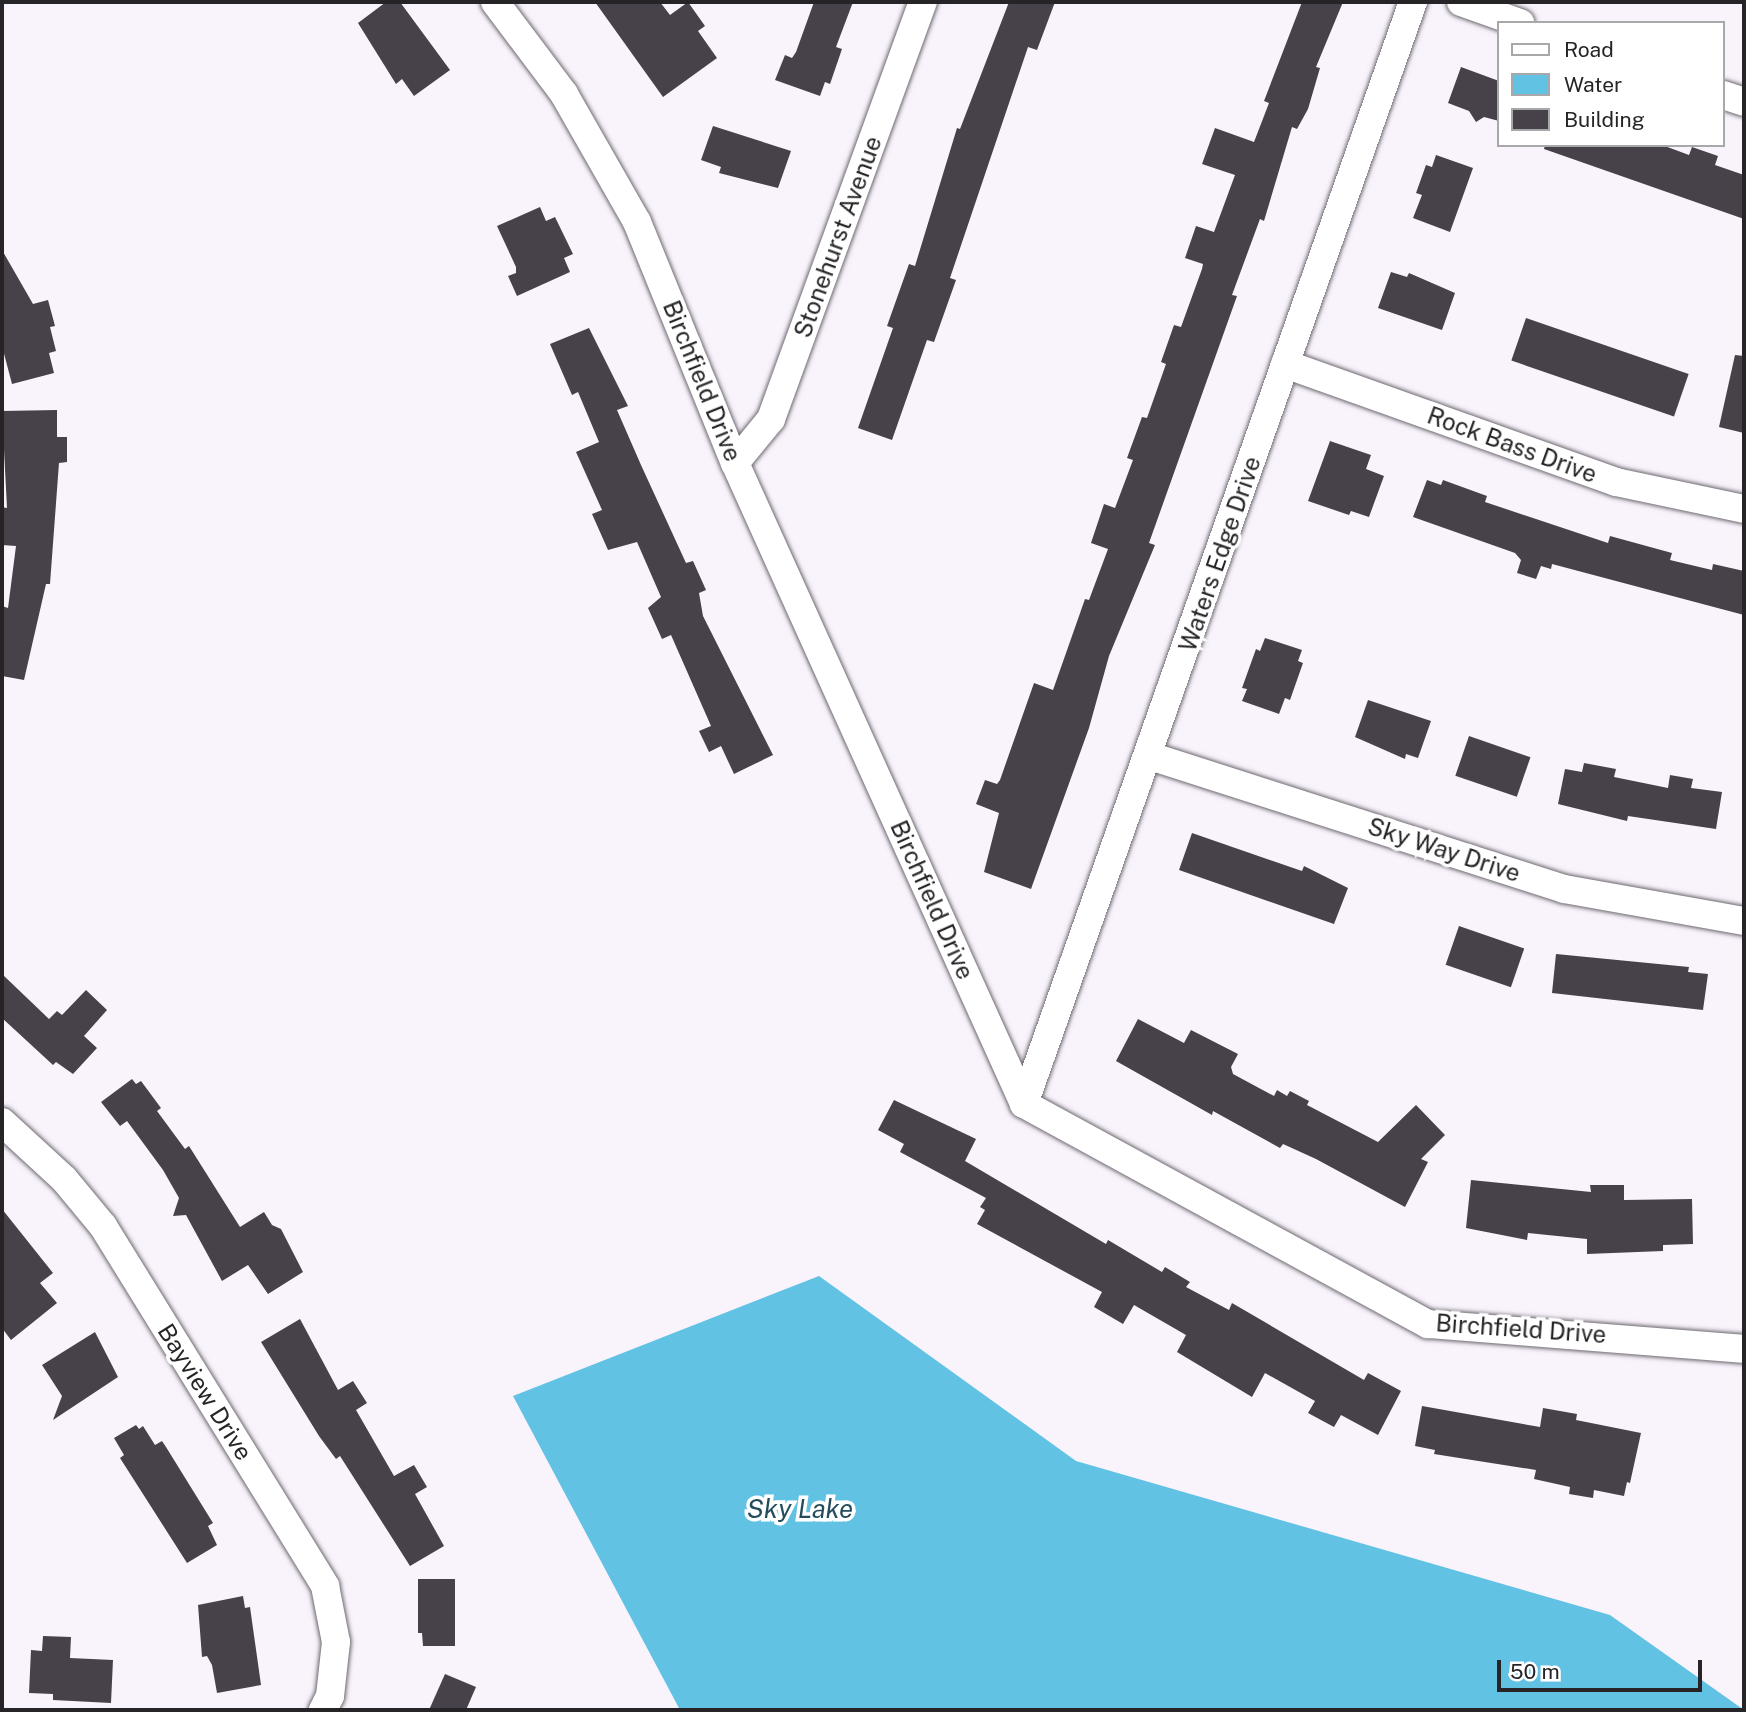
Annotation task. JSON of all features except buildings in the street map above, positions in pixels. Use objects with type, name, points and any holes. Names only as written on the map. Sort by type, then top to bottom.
[{"type":"street","name":"Birchfield Drive","points":[[495,2],[564,94],[607,163],[637,222],[735,463],[1024,1104],[1428,1324],[1743,1342]]},
{"type":"street","name":"Stonehurst Avenue","points":[[735,463],[771,419],[923,2]]},
{"type":"street","name":"Waters Edge Drive","points":[[1024,1104],[1150,756],[1413,2]]},
{"type":"street","points":[[1461,2],[1514,21]]},
{"type":"street","points":[[1725,96],[1744,102]]},
{"type":"street","name":"Rock Bass Drive","points":[[1285,364],[1616,482],[1744,509]]},
{"type":"street","name":"Sky Way Drive","points":[[1150,756],[1564,889],[1744,921]]},
{"type":"street","name":"Bayview Drive","points":[[2,1122],[64,1179],[103,1226],[324,1586],[336,1642],[327,1703]]},
{"type":"water","name":"Sky Lake","points":[[819,1276],[1076,1461],[1610,1615],[1744,1710],[680,1710],[513,1396]]}]
